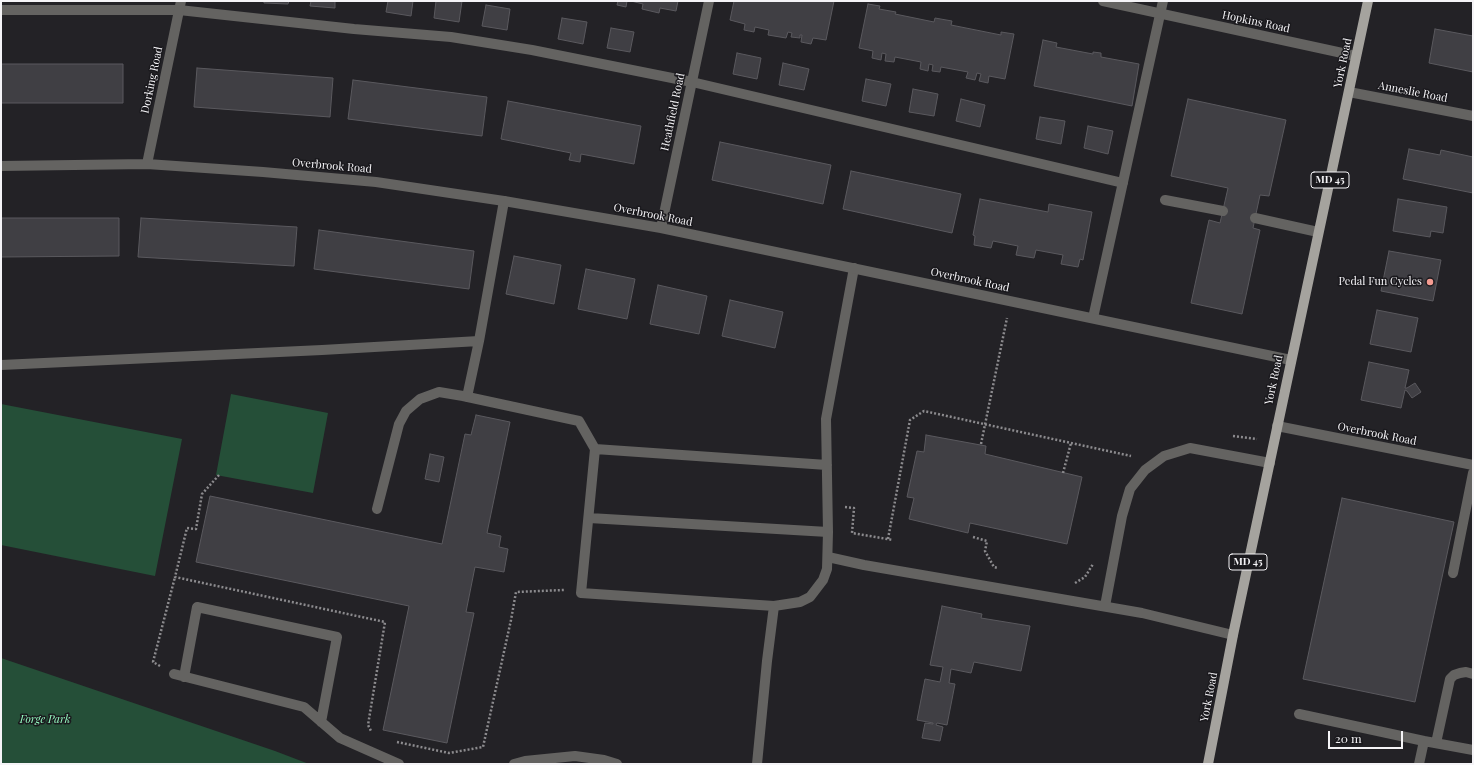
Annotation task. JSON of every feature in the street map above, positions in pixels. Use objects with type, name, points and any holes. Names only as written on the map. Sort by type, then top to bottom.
[{"type":"main road","name":"York Road","points":[[1208,764],[1232,635],[1368,1]]},
{"type":"street","name":"Heathfield Road","points":[[661,228],[709,1]]},
{"type":"street","name":"Hopkins Road","points":[[1103,1],[1356,56]]},
{"type":"street","points":[[1093,318],[1163,1]]},
{"type":"street","points":[[1,10],[180,6],[354,29],[451,37],[532,50],[692,82],[1123,183]]},
{"type":"street","name":"Dorking Road","points":[[147,164],[180,6]]},
{"type":"street","name":"Anneslie Road","points":[[1349,92],[1473,116]]},
{"type":"street","name":"Overbrook Road","points":[[1,166],[147,164],[263,172],[376,182],[504,201],[661,228],[1291,360]]},
{"type":"street","points":[[1165,200],[1223,211]]},
{"type":"street","points":[[467,397],[479,341],[504,201]]},
{"type":"street","points":[[1255,218],[1318,232]]},
{"type":"street","points":[[377,509],[399,424],[406,411],[420,399],[439,392],[467,397],[579,421],[595,450],[582,593],[774,606],[800,602],[810,597],[823,580],[827,569],[828,532],[826,418],[854,268]]},
{"type":"street","points":[[1,365],[479,341]]},
{"type":"street","name":"Overbrook Road","points":[[1277,426],[1473,465]]},
{"type":"street","points":[[1105,606],[1122,516],[1130,489],[1145,470],[1164,456],[1190,448],[1270,463]]},
{"type":"street","points":[[595,450],[827,465]]},
{"type":"street","points":[[1453,573],[1473,473]]},
{"type":"street","points":[[589,518],[828,532]]},
{"type":"street","points":[[828,557],[864,565],[1142,613],[1232,635]]},
{"type":"street","points":[[757,764],[774,606]]},
{"type":"street","points":[[320,722],[337,637],[197,607],[179,675],[304,708],[320,722],[340,738],[399,764]]},
{"type":"street","points":[[1436,743],[1450,680],[1454,675],[1460,673],[1466,672],[1473,674]]},
{"type":"street","points":[[1299,714],[1473,750]]},
{"type":"street","points":[[1419,764],[1424,740]]},
{"type":"street","points":[[514,764],[525,761],[575,756],[604,760],[617,764]]},
{"type":"path","points":[[981,444],[1010,301]]},
{"type":"path","points":[[888,539],[910,420],[924,411],[1131,456]]},
{"type":"path","points":[[1063,473],[1071,443]]},
{"type":"path","points":[[179,675],[153,662],[188,528],[196,529],[202,494],[219,475]]},
{"type":"path","points":[[827,505],[854,508],[852,533],[893,540]]},
{"type":"path","points":[[176,577],[385,622],[368,725],[372,732],[376,735]]},
{"type":"path","points":[[396,742],[449,753],[483,747],[516,592],[550,592],[582,588]]},
{"type":"green space","points":[[231,394],[328,413],[313,493],[216,475]]},
{"type":"green space","points":[[1,404],[182,439],[155,576],[1,545]]},
{"type":"green space","name":"Forge Park","points":[[1,658],[275,751],[309,764],[1,764]]},
{"type":"building","points":[[264,1],[289,1],[288,4],[264,3]]},
{"type":"building","points":[[311,1],[335,1],[335,8],[310,6]]},
{"type":"building","points":[[388,1],[413,1],[411,16],[386,12]]},
{"type":"building","points":[[436,1],[462,1],[459,22],[434,18]]},
{"type":"building","points":[[618,1],[627,1],[626,7],[617,5]]},
{"type":"building","points":[[631,1],[678,1],[676,11],[660,8],[659,13],[642,9],[643,4]]},
{"type":"building","points":[[734,1],[834,1],[826,40],[813,38],[811,44],[801,42],[802,35],[800,35],[800,38],[791,37],[792,33],[788,32],[786,38],[768,35],[769,30],[755,27],[754,32],[744,30],[745,24],[730,20]]},
{"type":"building","points":[[868,4],[880,6],[879,9],[896,12],[895,14],[934,22],[935,18],[952,21],[951,25],[1001,35],[1001,32],[1014,34],[1005,79],[989,76],[988,83],[979,81],[981,74],[977,73],[975,80],[966,78],[968,72],[941,67],[940,72],[932,71],[933,65],[929,64],[928,71],[920,69],[921,62],[895,57],[894,62],[885,61],[886,54],[882,53],[881,60],[872,58],[873,51],[859,48]]},
{"type":"building","points":[[486,5],[510,9],[507,30],[482,26]]},
{"type":"building","points":[[562,18],[587,22],[583,44],[558,39]]},
{"type":"building","points":[[611,28],[634,32],[630,52],[607,48]]},
{"type":"building","points":[[1435,29],[1473,36],[1473,72],[1429,63]]},
{"type":"building","points":[[1043,40],[1057,43],[1056,47],[1093,54],[1093,52],[1101,53],[1101,57],[1139,64],[1132,106],[1034,86]]},
{"type":"building","points":[[737,53],[761,58],[757,79],[733,74]]},
{"type":"building","points":[[783,63],[809,69],[804,90],[779,85]]},
{"type":"building","points":[[1,64],[123,64],[123,103],[1,103]]},
{"type":"building","points":[[197,68],[333,78],[330,117],[194,107]]},
{"type":"building","points":[[866,79],[891,84],[886,106],[862,101]]},
{"type":"building","points":[[353,80],[487,97],[482,136],[348,119]]},
{"type":"building","points":[[913,89],[938,94],[934,116],[909,112]]},
{"type":"building","points":[[961,99],[985,105],[980,127],[956,121]]},
{"type":"building","points":[[1188,99],[1286,120],[1269,196],[1260,195],[1253,228],[1260,230],[1242,314],[1191,303],[1209,220],[1220,223],[1228,188],[1171,176]]},
{"type":"building","points":[[508,101],[641,126],[634,164],[581,154],[580,162],[569,160],[571,153],[501,139]]},
{"type":"building","points":[[1040,117],[1065,121],[1061,144],[1036,139]]},
{"type":"building","points":[[1088,126],[1113,131],[1108,154],[1084,148]]},
{"type":"building","points":[[720,142],[831,165],[823,204],[712,180]]},
{"type":"building","points":[[1409,149],[1440,155],[1441,150],[1473,157],[1473,193],[1403,179]]},
{"type":"building","points":[[851,171],[961,194],[952,233],[843,209]]},
{"type":"building","points":[[980,199],[1048,212],[1049,204],[1092,212],[1083,260],[1080,259],[1078,267],[1061,264],[1063,255],[1036,250],[1034,258],[1016,255],[1018,246],[993,241],[991,248],[974,245],[975,236],[973,235]]},
{"type":"building","points":[[1398,199],[1447,207],[1443,233],[1431,231],[1430,237],[1393,231]]},
{"type":"building","points":[[1,218],[119,218],[119,256],[1,257]]},
{"type":"building","points":[[141,218],[297,227],[294,266],[138,257]]},
{"type":"building","points":[[319,230],[474,251],[469,289],[314,269]]},
{"type":"building","points":[[1389,251],[1441,260],[1433,301],[1381,291]]},
{"type":"building","points":[[514,256],[561,265],[554,304],[506,294]]},
{"type":"building","points":[[586,269],[635,279],[627,319],[578,309]]},
{"type":"building","points":[[658,285],[707,296],[699,334],[650,324]]},
{"type":"building","points":[[730,300],[783,312],[775,348],[722,336]]},
{"type":"building","points":[[1377,310],[1418,318],[1411,352],[1370,344]]},
{"type":"building","points":[[1369,362],[1409,370],[1405,388],[1415,383],[1421,392],[1412,398],[1405,390],[1401,408],[1361,400]]},
{"type":"building","points":[[476,415],[510,422],[487,533],[501,536],[499,547],[508,549],[504,572],[475,567],[466,612],[474,613],[447,743],[383,730],[409,606],[196,562],[210,496],[442,544],[465,434],[471,435]]},
{"type":"building","points":[[926,435],[986,446],[985,454],[1082,477],[1067,544],[970,523],[968,533],[909,519],[914,498],[907,497],[917,451],[924,452]]},
{"type":"building","points":[[430,454],[444,457],[439,482],[425,479]]},
{"type":"building","points":[[1342,498],[1454,522],[1415,702],[1303,679]]},
{"type":"building","points":[[942,606],[982,614],[981,618],[1030,626],[1021,671],[974,662],[971,673],[951,669],[949,683],[955,684],[947,725],[937,723],[936,725],[943,727],[940,741],[922,738],[925,723],[933,723],[917,720],[925,679],[940,682],[943,667],[930,665]]},
{"type":"place","name":"Pedal Fun Cycles","points":[[1430,282]]}]
